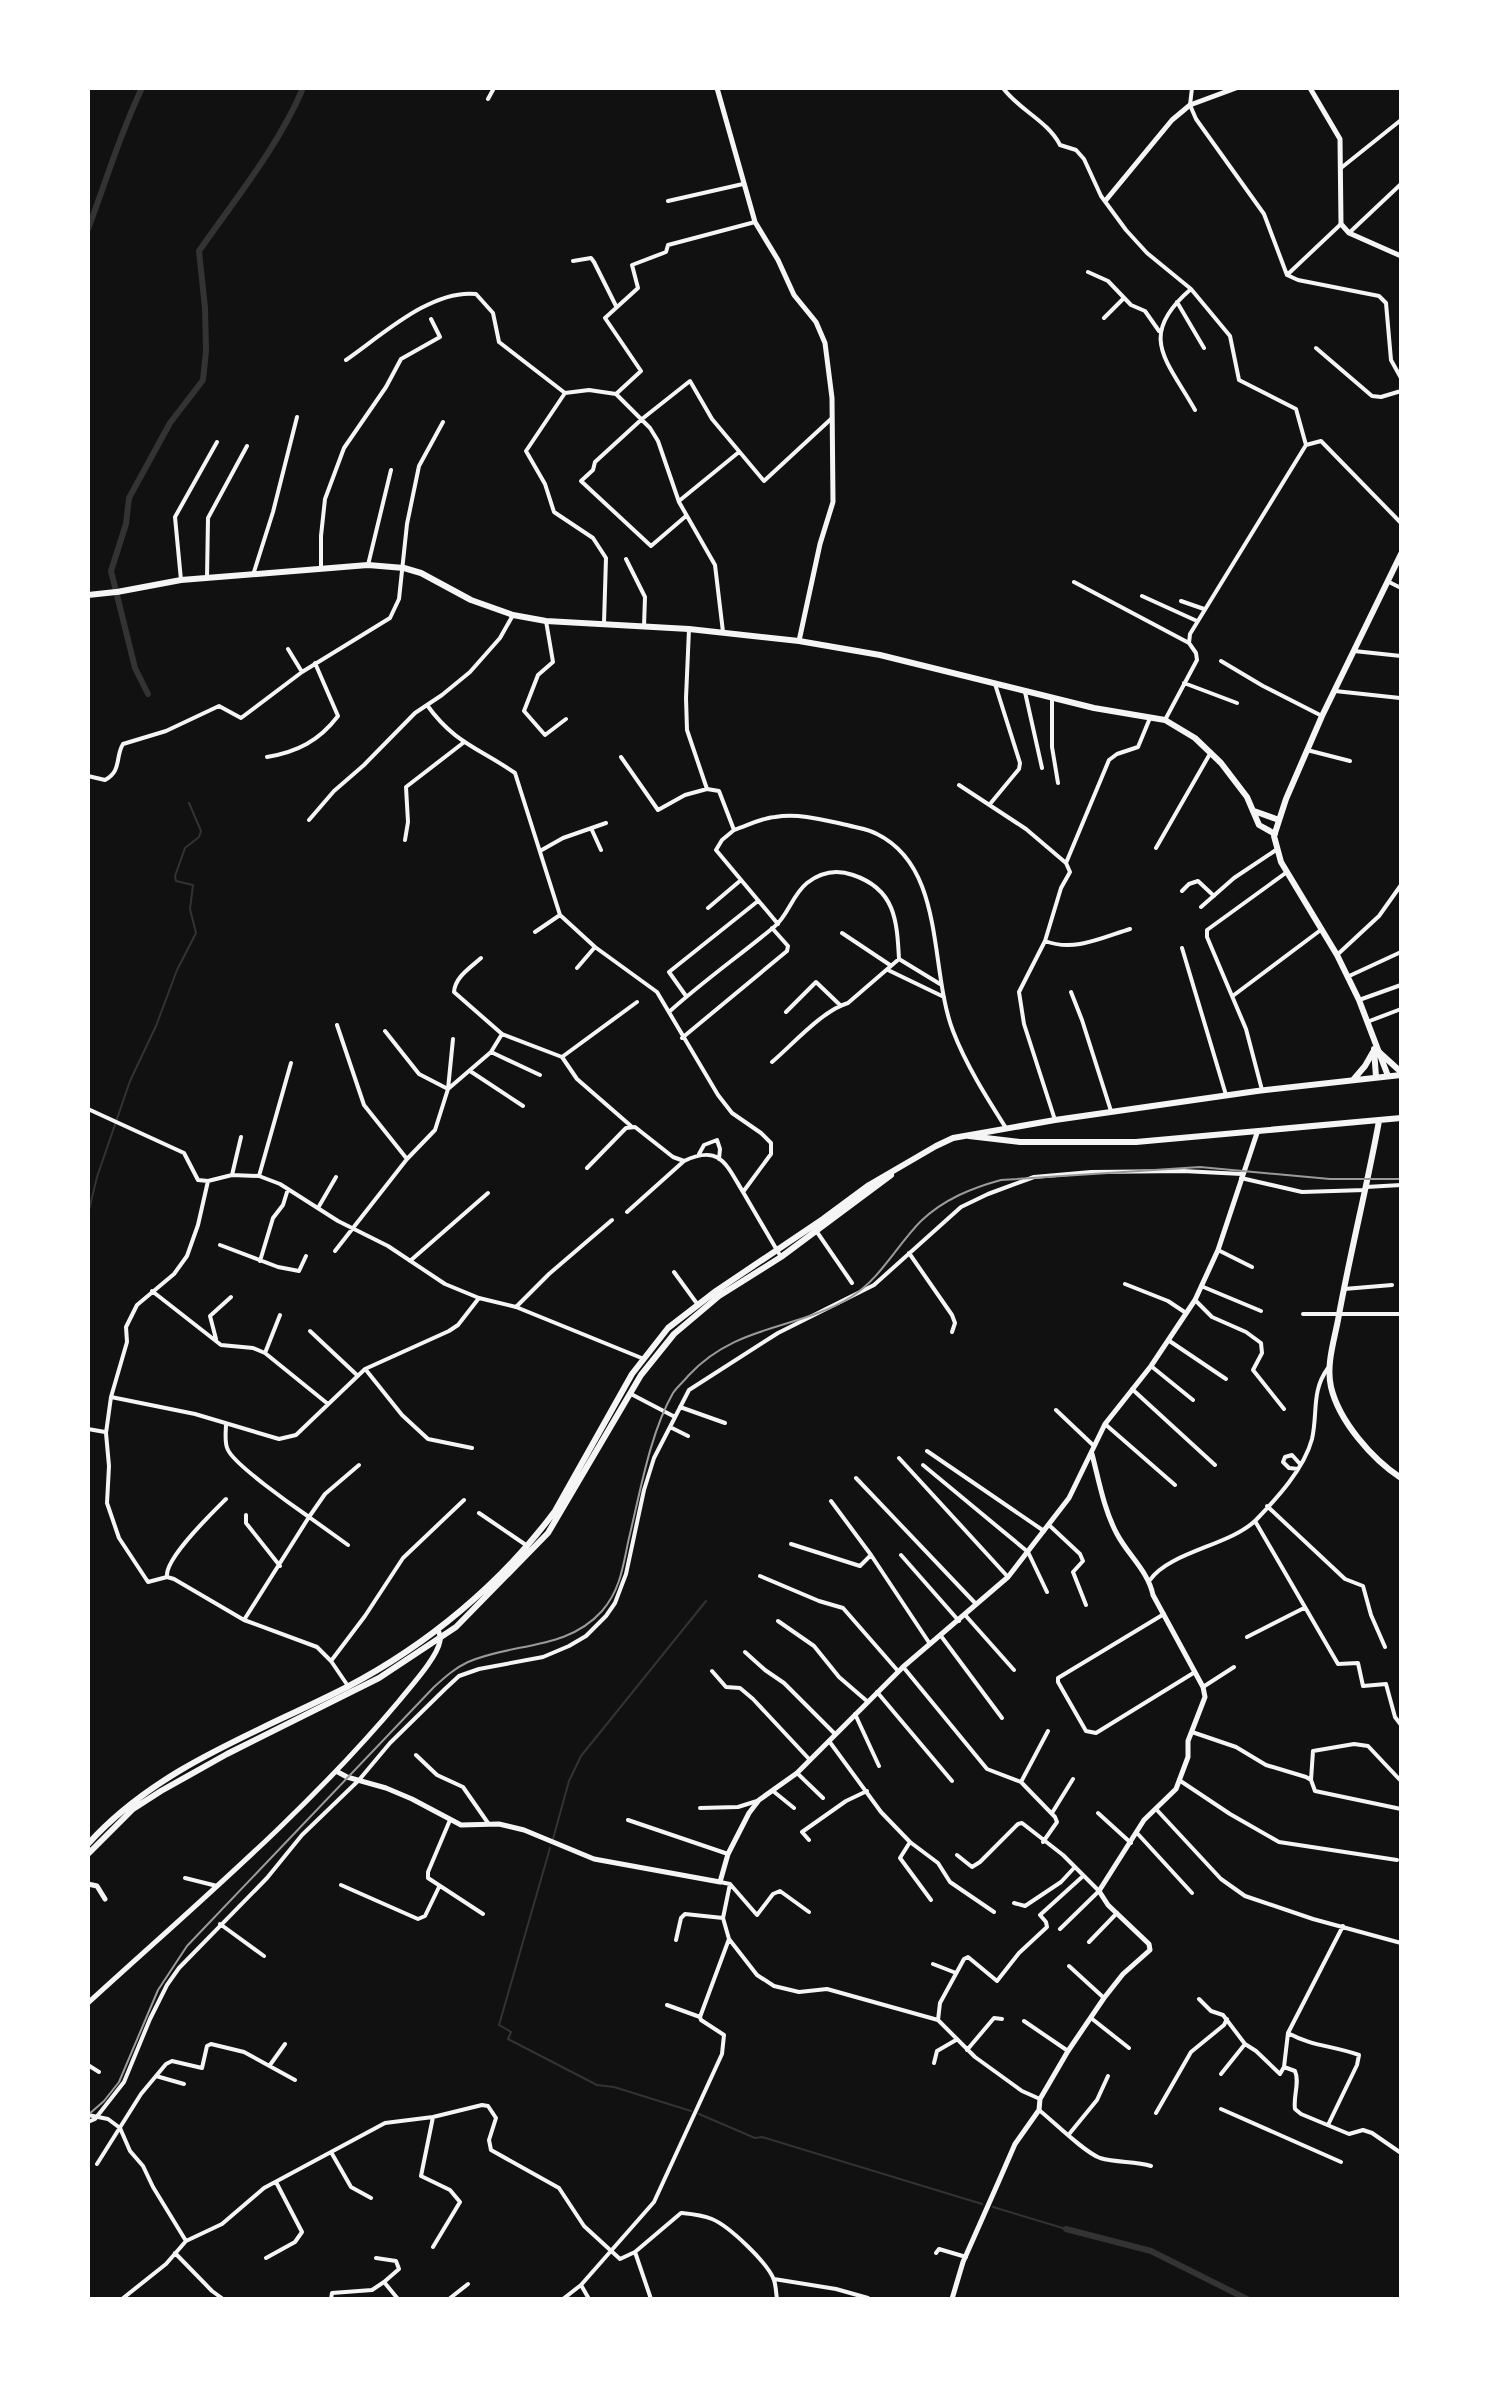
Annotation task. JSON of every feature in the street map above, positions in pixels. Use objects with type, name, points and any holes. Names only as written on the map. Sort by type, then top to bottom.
[{"type":"main road","points":[[1376,1077],[1375,1044],[1359,1000],[1337,955],[1287,872],[1276,850],[1275,834],[1322,716],[1401,554]]},
{"type":"main road","points":[[88,595],[181,580],[368,565],[404,568],[421,573],[471,600],[513,615],[546,621],[723,632],[880,655],[1094,708],[1150,715],[1165,720],[1185,730],[1211,752],[1241,787],[1259,825],[1275,834]]},
{"type":"main road","points":[[1254,811],[1279,820]]},
{"type":"main road","points":[[1353,1080],[1376,1052]]},
{"type":"main road","points":[[1376,1052],[1401,1074]]},
{"type":"main road","points":[[1376,1052],[1388,1076]]},
{"type":"main road","points":[[779,1254],[869,1185],[936,1146],[966,1136],[1111,1111],[1401,1074]]},
{"type":"main road","points":[[966,1136],[1020,1142],[1136,1142],[1401,1118]]},
{"type":"main road","points":[[1379,1121],[1349,1254],[1328,1368],[1331,1388],[1344,1418],[1384,1467],[1401,1478]]},
{"type":"main road","points":[[1019,1126],[1014,1134],[1020,1142]]},
{"type":"main road","points":[[88,1844],[112,1818],[152,1787],[243,1737],[350,1689],[460,1611],[527,1545],[555,1511],[646,1360],[699,1307],[817,1231],[909,1160]]},
{"type":"main road","points":[[88,1854],[133,1809],[161,1791],[441,1639],[487,1597],[548,1533],[626,1392]]},
{"type":"street","points":[[488,99],[494,88]]},
{"type":"street","points":[[717,88],[755,222],[794,295],[816,322],[825,343],[833,417],[833,502],[820,544],[799,641]]},
{"type":"street","points":[[1003,88],[1025,112],[1055,134],[1060,145],[1076,150],[1084,159],[1101,196],[1126,230],[1147,253],[1191,289],[1230,336],[1239,380],[1296,409],[1306,445]]},
{"type":"street","points":[[1192,88],[1190,105],[1196,119],[1264,214],[1287,275],[1383,299],[1386,303],[1391,360],[1401,378]]},
{"type":"street","points":[[1106,200],[1172,120],[1190,105],[1236,88]]},
{"type":"street","points":[[1310,88],[1340,139],[1341,224],[1349,233],[1400,253]]},
{"type":"street","points":[[1340,168],[1401,120]]},
{"type":"street","points":[[668,201],[743,184]]},
{"type":"street","points":[[1349,233],[1401,184]]},
{"type":"street","points":[[616,394],[641,371],[605,318],[638,288],[632,265],[666,252],[668,245],[755,222]]},
{"type":"street","points":[[1287,275],[1341,224]]},
{"type":"street","points":[[573,261],[591,258],[616,306]]},
{"type":"street","points":[[1088,272],[1108,281],[1131,305],[1145,311],[1159,331],[1162,354],[1195,410]]},
{"type":"street","points":[[1159,331],[1177,302],[1191,289]]},
{"type":"street","points":[[346,360],[416,311],[461,292],[476,294],[493,313],[499,342],[565,393],[589,390],[616,394],[642,419],[658,441],[679,502],[715,565],[723,632]]},
{"type":"street","points":[[1104,318],[1124,298]]},
{"type":"street","points":[[1177,302],[1204,348]]},
{"type":"street","points":[[321,570],[325,499],[344,448],[386,387],[401,359],[440,337],[431,319]]},
{"type":"street","points":[[1316,348],[1372,396],[1381,397],[1401,391]]},
{"type":"street","points":[[686,516],[651,546],[581,481],[593,470],[595,462],[690,381],[712,419],[764,481],[833,417]]},
{"type":"street","points":[[565,393],[526,451],[545,484],[554,512],[593,538],[606,558],[604,623]]},
{"type":"street","points":[[253,575],[297,417]]},
{"type":"street","points":[[88,776],[100,780],[111,777],[119,766],[123,744],[166,731],[219,706],[241,718],[315,663],[390,618],[399,599],[407,524],[419,466],[443,422]]},
{"type":"street","points":[[1189,643],[1204,609],[1306,445],[1321,441],[1401,523]]},
{"type":"street","points":[[181,580],[175,517],[217,442]]},
{"type":"street","points":[[207,578],[208,518],[247,446]]},
{"type":"street","points":[[679,502],[739,452]]},
{"type":"street","points":[[368,565],[391,470]]},
{"type":"street","points":[[626,559],[645,597],[644,626]]},
{"type":"street","points":[[1388,581],[1401,588]]},
{"type":"street","points":[[1074,582],[1189,643],[1196,653],[1197,660],[1165,720]]},
{"type":"street","points":[[1142,596],[1197,621]]},
{"type":"street","points":[[1181,601],[1204,609]]},
{"type":"street","points":[[309,820],[334,791],[415,713],[470,672],[500,638],[513,615]]},
{"type":"street","points":[[546,621],[553,662],[538,675],[524,711],[545,735],[566,719]]},
{"type":"street","points":[[689,629],[687,730],[707,789]]},
{"type":"street","points":[[288,649],[302,672]]},
{"type":"street","points":[[1354,651],[1401,656]]},
{"type":"street","points":[[1221,661],[1322,716]]},
{"type":"street","points":[[267,757],[285,754],[313,742],[338,716],[315,663]]},
{"type":"street","points":[[1184,683],[1237,703]]},
{"type":"street","points":[[990,804],[1019,769],[1020,763],[995,684]]},
{"type":"street","points":[[1025,690],[1042,768]]},
{"type":"street","points":[[1334,691],[1400,698]]},
{"type":"street","points":[[1052,697],[1052,747],[1058,783]]},
{"type":"street","points":[[427,705],[439,722],[463,743],[500,763],[519,778],[560,915],[595,947],[657,992],[682,1038],[732,1113],[771,1143],[771,1154],[743,1192]]},
{"type":"street","points":[[1066,863],[1109,760],[1138,747],[1150,715]]},
{"type":"street","points":[[405,840],[408,822],[406,787],[463,743]]},
{"type":"street","points":[[1307,750],[1350,761]]},
{"type":"street","points":[[1156,848],[1211,752]]},
{"type":"street","points":[[621,757],[658,810],[685,795],[707,789],[719,791],[734,830]]},
{"type":"street","points":[[959,785],[1026,829],[1066,863],[1070,872],[1061,888],[1045,941],[1019,992],[1024,1024],[1055,1120]]},
{"type":"street","points":[[778,924],[716,850],[734,830],[773,817],[797,816],[874,832],[889,841],[917,871],[928,899],[940,984],[953,1032],[1006,1128]]},
{"type":"street","points":[[540,851],[563,838],[606,823]]},
{"type":"street","points":[[591,828],[601,850]]},
{"type":"street","points":[[1201,907],[1276,850]]},
{"type":"street","points":[[669,1012],[778,924],[798,892],[825,873],[841,871],[871,881],[882,892],[897,923],[899,959]]},
{"type":"street","points":[[1262,1090],[1246,1029],[1207,937],[1207,930],[1287,872]]},
{"type":"street","points":[[708,908],[741,880]]},
{"type":"street","points":[[1182,891],[1198,881],[1214,896]]},
{"type":"street","points":[[1337,955],[1379,916],[1398,894],[1401,885]]},
{"type":"street","points":[[686,996],[669,972],[758,901]]},
{"type":"street","points":[[535,932],[560,915]]},
{"type":"street","points":[[682,1038],[787,951],[788,946],[772,928]]},
{"type":"street","points":[[1045,941],[1061,947],[1074,947],[1130,929]]},
{"type":"street","points":[[1234,995],[1322,929]]},
{"type":"street","points":[[842,933],[889,968],[944,997]]},
{"type":"street","points":[[577,968],[595,947]]},
{"type":"street","points":[[1182,948],[1226,1095]]},
{"type":"street","points":[[1347,977],[1401,952]]},
{"type":"street","points":[[481,958],[460,976],[454,992],[502,1034],[562,1057],[577,1079],[631,1126],[645,1132],[673,1157],[684,1161]]},
{"type":"street","points":[[899,959],[940,984]]},
{"type":"street","points":[[772,1062],[899,959]]},
{"type":"street","points":[[786,1012],[816,982],[840,1005]]},
{"type":"street","points":[[1359,1000],[1401,985]]},
{"type":"street","points":[[1071,992],[1111,1111]]},
{"type":"street","points":[[562,1057],[637,1002]]},
{"type":"street","points":[[1367,1022],[1401,1009]]},
{"type":"street","points":[[337,1025],[364,1105],[407,1159]]},
{"type":"street","points":[[385,1031],[414,1070],[448,1089]]},
{"type":"street","points":[[448,1089],[491,1052],[502,1034]]},
{"type":"street","points":[[335,1251],[407,1159],[435,1130],[448,1089],[453,1039]]},
{"type":"street","points":[[491,1052],[540,1075]]},
{"type":"street","points":[[259,1176],[291,1063]]},
{"type":"street","points":[[470,1071],[523,1106]]},
{"type":"street","points":[[88,1109],[184,1153],[198,1180],[208,1181],[232,1175],[259,1176],[354,1227],[445,1284],[479,1298],[516,1307],[646,1360]]},
{"type":"street","points":[[587,1168],[631,1126]]},
{"type":"street","points":[[700,1808],[738,1807],[759,1800],[797,1773],[901,1669],[1008,1577],[1069,1498],[1105,1424],[1151,1366],[1195,1300],[1218,1250],[1257,1133]]},
{"type":"street","points":[[232,1175],[241,1137]]},
{"type":"street","points":[[699,1154],[704,1145],[717,1140],[719,1159]]},
{"type":"street","points":[[627,1212],[684,1161],[699,1154],[713,1154],[726,1164],[779,1254]]},
{"type":"street","points":[[95,2119],[124,2082],[167,1985],[179,1968],[267,1878],[302,1835],[359,1780],[390,1743],[459,1676],[479,1669],[543,1657],[586,1636],[606,1616],[615,1603],[626,1574],[654,1458],[689,1390],[701,1381],[778,1333],[874,1285],[961,1207],[1034,1177],[1091,1172],[1183,1171],[1241,1176],[1302,1192],[1401,1185]]},
{"type":"street","points":[[318,1208],[336,1177]]},
{"type":"street","points":[[208,1181],[187,1256],[174,1274],[137,1305],[126,1327],[127,1342],[111,1397],[106,1433],[109,1466],[107,1503],[119,1538],[148,1582],[167,1577],[174,1579],[244,1620],[317,1647],[350,1689]]},
{"type":"street","points":[[260,1261],[273,1218],[283,1205],[288,1189]]},
{"type":"street","points":[[410,1261],[488,1193]]},
{"type":"street","points":[[516,1307],[542,1280],[612,1220]]},
{"type":"street","points":[[817,1231],[852,1283]]},
{"type":"street","points":[[220,1245],[260,1261],[299,1271],[306,1256]]},
{"type":"street","points":[[1218,1250],[1252,1267]]},
{"type":"street","points":[[909,1253],[952,1315],[955,1323],[952,1332]]},
{"type":"street","points":[[674,1272],[699,1307]]},
{"type":"street","points":[[1125,1284],[1168,1301],[1186,1313]]},
{"type":"street","points":[[1344,1289],[1392,1285]]},
{"type":"street","points":[[1201,1286],[1261,1311]]},
{"type":"street","points":[[152,1291],[221,1345],[253,1348],[265,1353],[328,1404]]},
{"type":"street","points":[[217,1341],[210,1316],[231,1297]]},
{"type":"street","points":[[111,1397],[195,1414],[279,1439],[287,1438],[296,1435],[365,1369],[449,1331],[458,1325],[479,1298]]},
{"type":"street","points":[[1195,1300],[1212,1317],[1246,1332],[1261,1343],[1262,1353],[1253,1370],[1284,1409]]},
{"type":"street","points":[[1303,1314],[1400,1314]]},
{"type":"street","points":[[265,1353],[280,1315]]},
{"type":"street","points":[[310,1331],[358,1376]]},
{"type":"street","points":[[1168,1340],[1226,1379]]},
{"type":"street","points":[[1151,1366],[1193,1400]]},
{"type":"street","points":[[1150,1580],[1162,1569],[1202,1548],[1239,1535],[1255,1521],[1299,1467],[1312,1439],[1314,1399],[1328,1368]]},
{"type":"street","points":[[365,1369],[402,1415],[421,1433],[441,1443],[472,1448]]},
{"type":"street","points":[[1132,1389],[1215,1465]]},
{"type":"street","points":[[626,1392],[675,1417]]},
{"type":"street","points":[[680,1407],[725,1423]]},
{"type":"street","points":[[1056,1410],[1093,1449],[1115,1530],[1125,1549],[1150,1580],[1153,1595],[1203,1687],[1205,1697],[1192,1732],[1188,1757],[1172,1795],[1144,1820],[1099,1891],[1060,1929]]},
{"type":"street","points":[[226,1424],[226,1444],[231,1455],[275,1493],[348,1545]]},
{"type":"street","points":[[1105,1424],[1175,1485]]},
{"type":"street","points":[[670,1427],[688,1436]]},
{"type":"street","points":[[88,1429],[106,1433]]},
{"type":"street","points":[[927,1451],[1044,1531]]},
{"type":"street","points":[[899,1458],[1008,1577]]},
{"type":"street","points":[[244,1620],[325,1494],[359,1465]]},
{"type":"street","points":[[923,1465],[1028,1552],[1047,1592]]},
{"type":"street","points":[[856,1478],[976,1605]]},
{"type":"street","points":[[167,1577],[167,1569],[195,1532],[226,1499]]},
{"type":"street","points":[[331,1661],[403,1558],[464,1500]]},
{"type":"street","points":[[831,1501],[930,1644]]},
{"type":"street","points":[[1267,1506],[1345,1579],[1363,1586],[1385,1647]]},
{"type":"street","points":[[479,1513],[527,1545]]},
{"type":"street","points":[[246,1515],[246,1523],[280,1566]]},
{"type":"street","points":[[1255,1521],[1338,1664],[1358,1663],[1363,1686],[1386,1684],[1395,1717],[1401,1725]]},
{"type":"street","points":[[1049,1525],[1080,1554],[1083,1561],[1073,1572],[1086,1605]]},
{"type":"street","points":[[791,1544],[860,1566],[871,1555]]},
{"type":"street","points":[[901,1555],[959,1621]]},
{"type":"street","points":[[760,1576],[843,1608],[901,1669],[987,1769],[1021,1782],[1052,1813],[1057,1822],[1043,1842]]},
{"type":"street","points":[[1247,1637],[1304,1608]]},
{"type":"street","points":[[1164,1614],[1058,1678],[1058,1682],[1086,1731],[1091,1734],[1195,1672]]},
{"type":"street","points":[[966,1616],[1014,1670]]},
{"type":"street","points":[[778,1621],[814,1646],[839,1677],[868,1702]]},
{"type":"street","points":[[88,2003],[217,1886],[336,1771],[412,1685],[435,1653],[441,1639],[438,1629]]},
{"type":"street","points":[[941,1636],[1002,1718]]},
{"type":"street","points":[[745,1652],[784,1683],[835,1734]]},
{"type":"street","points":[[1203,1687],[1234,1667]]},
{"type":"street","points":[[712,1671],[726,1687],[740,1688],[753,1699],[810,1760]]},
{"type":"street","points":[[877,1692],[952,1781]]},
{"type":"street","points":[[855,1714],[879,1766]]},
{"type":"street","points":[[1021,1782],[1048,1731]]},
{"type":"street","points":[[1192,1732],[1236,1747],[1266,1765],[1311,1780]]},
{"type":"street","points":[[829,1741],[881,1812],[910,1842],[938,1863],[950,1882],[994,1912]]},
{"type":"street","points":[[1401,1781],[1368,1746],[1354,1744],[1312,1752],[1311,1780],[1315,1791],[1401,1809]]},
{"type":"street","points":[[416,1755],[437,1775],[463,1787],[488,1823]]},
{"type":"street","points":[[336,1771],[412,1799],[450,1820],[472,1827],[488,1823],[524,1830],[594,1859],[730,1884],[757,1915],[773,1894],[780,1891],[809,1912]]},
{"type":"street","points":[[797,1773],[823,1798]]},
{"type":"street","points":[[1052,1813],[1073,1779]]},
{"type":"street","points":[[1179,1780],[1279,1842],[1397,1860]]},
{"type":"street","points":[[773,1791],[794,1808]]},
{"type":"street","points":[[809,1840],[802,1832],[846,1801],[867,1791]]},
{"type":"street","points":[[720,1882],[728,1854],[759,1800]]},
{"type":"street","points":[[1156,1809],[1221,1879],[1245,1896],[1313,1919],[1401,1943]]},
{"type":"street","points":[[1098,1813],[1131,1843]]},
{"type":"street","points":[[450,1820],[427,1874],[439,1887],[483,1914]]},
{"type":"street","points":[[628,1820],[728,1854]]},
{"type":"street","points":[[952,2299],[966,2257],[1015,2144],[1039,2110],[1040,2099],[1104,1998],[1123,1974],[1150,1950],[1149,1944],[1063,1855],[1022,1823],[972,1867],[957,1855]]},
{"type":"street","points":[[1137,1833],[1192,1893]]},
{"type":"street","points":[[910,1842],[900,1858],[931,1900]]},
{"type":"street","points":[[1014,1903],[1025,1906],[1061,1882],[1074,1868]]},
{"type":"street","points":[[938,2020],[940,2003],[964,1959],[968,1957],[997,1981],[1019,1953],[1047,1927],[1040,1915],[1082,1877]]},
{"type":"street","points":[[185,1878],[217,1886]]},
{"type":"street","points":[[88,1884],[97,1886],[105,1899]]},
{"type":"street","points":[[730,1884],[723,1918],[729,1939],[757,1975],[774,1986],[799,1992],[827,1989],[938,2020],[967,2050],[1022,2091],[1040,2099]]},
{"type":"street","points":[[341,1885],[418,1919],[425,1916],[439,1887]]},
{"type":"street","points":[[1089,1942],[1117,1913]]},
{"type":"street","points":[[676,1940],[681,1918],[685,1914],[723,1918]]},
{"type":"street","points":[[220,1924],[264,1956]]},
{"type":"street","points":[[1199,1999],[1211,2011],[1227,2019],[1245,2044],[1280,2074],[1284,2067],[1288,2033],[1343,1926]]},
{"type":"street","points":[[700,2017],[729,1939]]},
{"type":"street","points":[[933,1964],[956,1973]]},
{"type":"street","points":[[1069,1966],[1104,1998]]},
{"type":"street","points":[[563,2299],[581,2285],[654,2202],[722,2054],[724,2035],[700,2017],[667,2005]]},
{"type":"street","points":[[967,2050],[994,2018],[1002,2019]]},
{"type":"street","points":[[1091,2018],[1129,2048]]},
{"type":"street","points":[[1156,2113],[1191,2052],[1227,2019]]},
{"type":"street","points":[[1024,2021],[1068,2051]]},
{"type":"street","points":[[1288,2033],[1302,2041],[1331,2045],[1359,2055],[1328,2125]]},
{"type":"street","points":[[934,2063],[937,2051],[956,2040]]},
{"type":"street","points":[[97,2164],[156,2076],[172,2061],[202,2068],[207,2046],[211,2044],[244,2052],[295,2080]]},
{"type":"street","points":[[270,2065],[285,2044]]},
{"type":"street","points":[[1221,2074],[1245,2044]]},
{"type":"street","points":[[88,2065],[99,2072]]},
{"type":"street","points":[[1284,2067],[1295,2071],[1298,2077],[1295,2109],[1349,2134],[1363,2130],[1372,2133],[1401,2153]]},
{"type":"street","points":[[156,2076],[184,2084]]},
{"type":"street","points":[[1070,2134],[1097,2100],[1108,2076]]},
{"type":"street","points":[[122,2299],[166,2264],[186,2241],[222,2224],[264,2188],[385,2123],[433,2117],[472,2106],[488,2106],[496,2118],[489,2140],[491,2150],[559,2188],[584,2226],[620,2259],[635,2252],[681,2213],[697,2215],[721,2223],[765,2265],[774,2279],[777,2299]]},
{"type":"street","points":[[1221,2109],[1341,2162]]},
{"type":"street","points":[[1039,2110],[1100,2158],[1151,2166]]},
{"type":"street","points":[[88,2115],[95,2119]]},
{"type":"street","points":[[433,2117],[421,2176],[450,2190],[460,2202],[433,2247]]},
{"type":"street","points":[[88,2122],[108,2119],[120,2128],[130,2151],[143,2166],[186,2241]]},
{"type":"street","points":[[331,2152],[351,2187],[371,2198]]},
{"type":"street","points":[[266,2258],[295,2242],[302,2232],[276,2182]]},
{"type":"street","points":[[936,2253],[939,2249],[966,2257]]},
{"type":"street","points":[[635,2252],[651,2299]]},
{"type":"street","points":[[175,2253],[223,2299]]},
{"type":"street","points":[[331,2299],[332,2293],[372,2290],[399,2269],[396,2261],[376,2258]]},
{"type":"street","points":[[774,2279],[868,2298]]},
{"type":"street","points":[[384,2282],[398,2299]]},
{"type":"street","points":[[449,2299],[468,2284]]},
{"type":"street","points":[[581,2285],[589,2299]]},
{"type":"waterway","points":[[88,229],[142,88]]},
{"type":"waterway","points":[[148,694],[135,668],[111,571],[126,524],[129,498],[170,423],[203,380],[205,308],[199,251],[269,152],[303,88]]},
{"type":"waterway","points":[[88,1214],[97,1177],[130,1081],[196,933],[190,909],[193,885],[176,881],[175,876],[185,848],[199,837],[201,831],[189,803]]},
{"type":"waterway","points":[[553,1839],[569,1781],[581,1756],[706,1601]]},
{"type":"waterway","points":[[550,1848],[499,2025],[511,2032],[508,2039],[597,2085],[614,2087],[691,2111]]},
{"type":"waterway","points":[[699,2114],[755,2138],[762,2137],[982,2204]]},
{"type":"waterway","points":[[993,2207],[1066,2229]]},
{"type":"waterway","points":[[1066,2229],[1151,2251],[1247,2299]]},
{"type":"railway","points":[[88,2115],[119,2082],[158,1990],[187,1946],[434,1687],[468,1662],[572,1633],[602,1611],[620,1576],[646,1464],[665,1409],[676,1388],[707,1358],[747,1337],[831,1308],[851,1297],[880,1271],[912,1230],[930,1213],[959,1195],[1001,1180],[1200,1167],[1330,1179],[1401,1179]]}]
